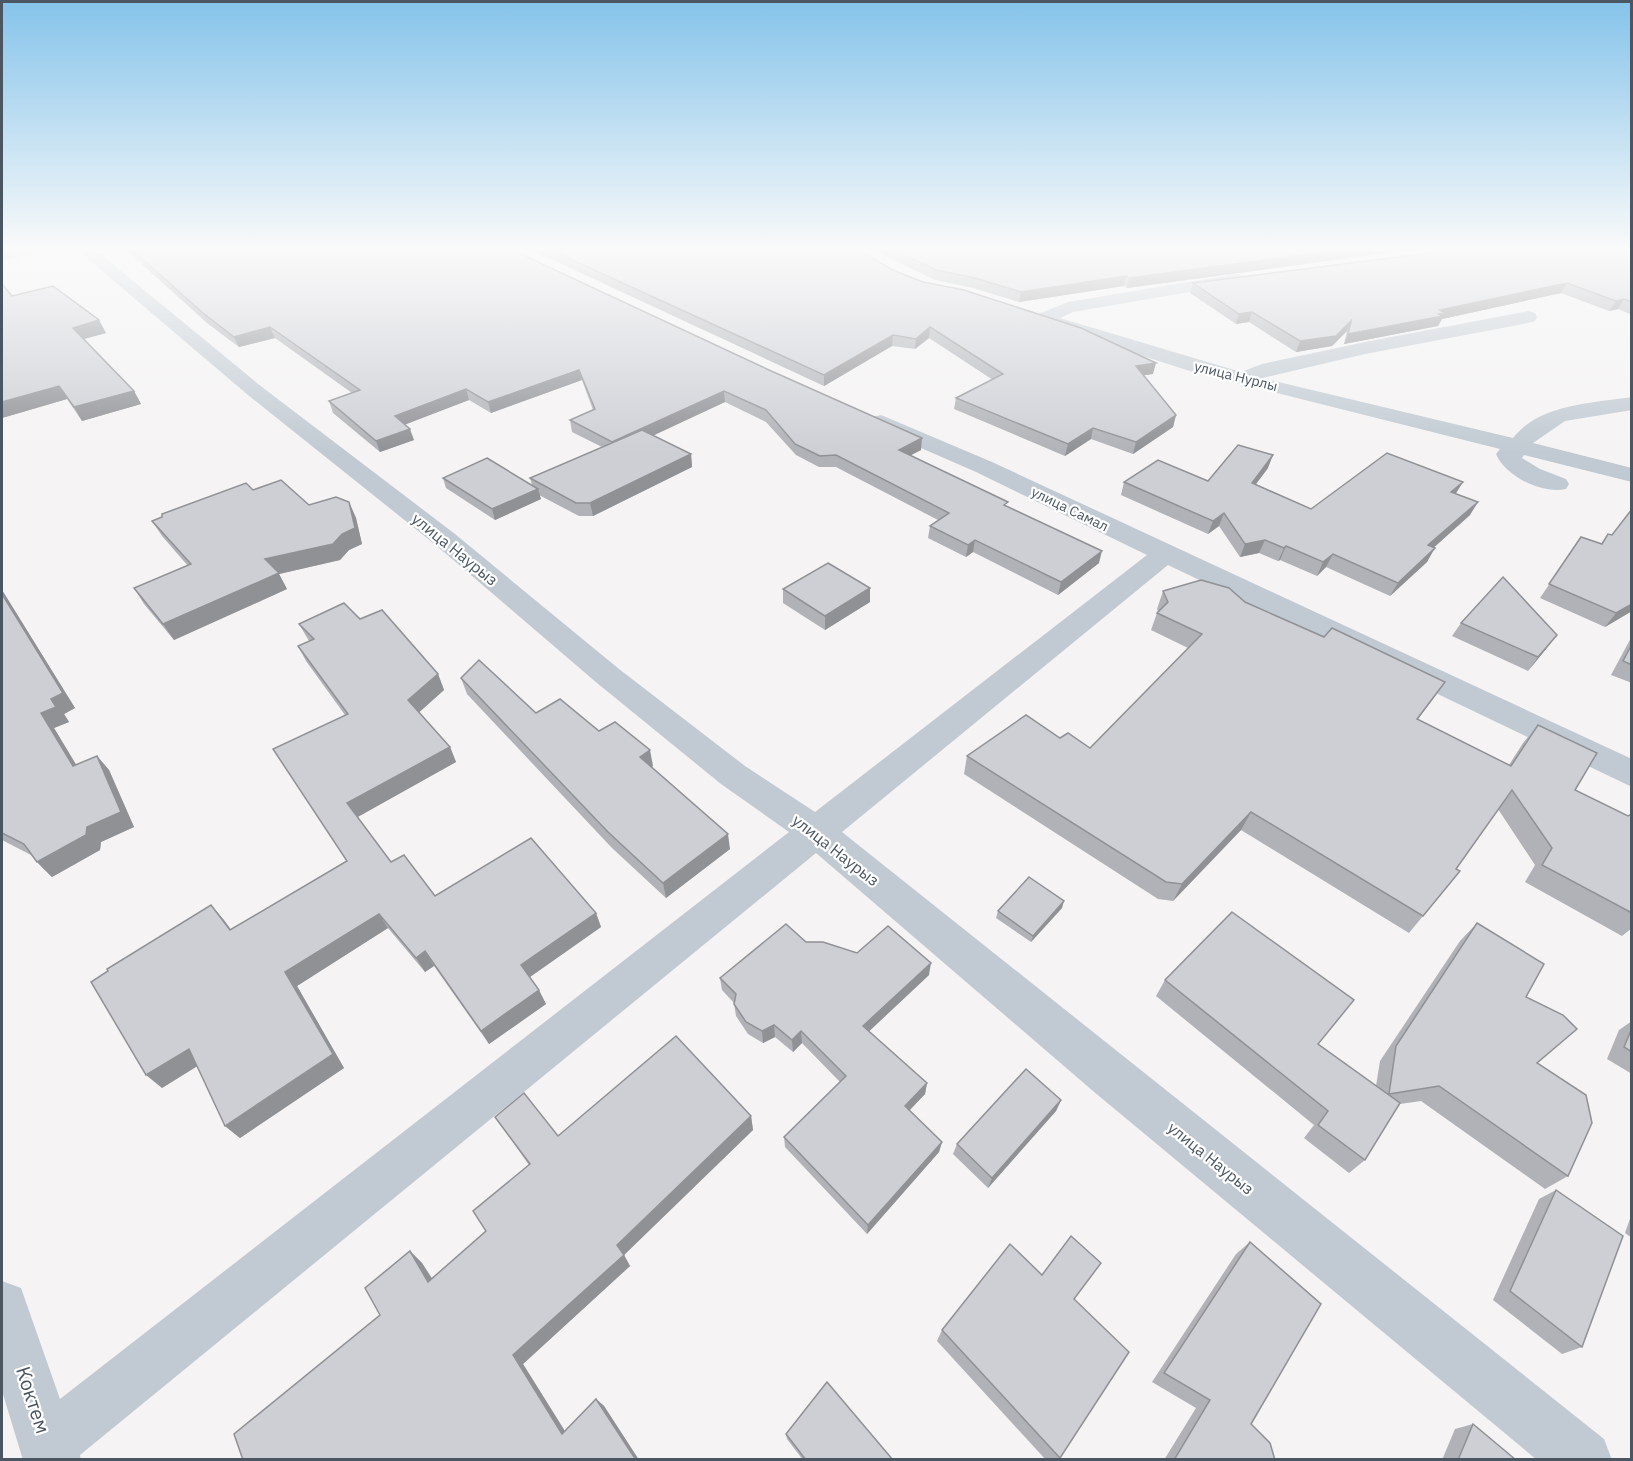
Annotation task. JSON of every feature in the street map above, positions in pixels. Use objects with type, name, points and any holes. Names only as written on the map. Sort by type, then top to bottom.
[{"type":"street","name":"улица Наурыз","points":[[165,316],[264,398],[446,540],[608,676],[733,775],[818,833],[1118,1083],[1583,1460]]},
{"type":"street","name":"улица Нурлы","points":[[1039,316],[1160,357],[1517,449],[1632,475]]},
{"type":"street","points":[[1045,318],[1049,316]]},
{"type":"street","points":[[1242,378],[1262,370],[1336,354],[1528,317]]},
{"type":"street","points":[[1557,484],[1531,476],[1509,459],[1527,435],[1558,416],[1632,403]]},
{"type":"street","name":"улица Самал","points":[[858,411],[984,467],[1632,774]]},
{"type":"street","points":[[1416,443],[1470,456],[1497,457],[1517,449]]},
{"type":"street","points":[[50,1452],[1166,553]]},
{"type":"street","name":"Коктем","points":[[2,1307],[50,1452]]},
{"type":"building","points":[[2,316],[94,316],[99,320],[73,328],[134,391],[74,407],[59,386],[2,402]]},
{"type":"building","points":[[207,316],[654,316],[922,438],[899,450],[1008,502],[1004,505],[1102,551],[1061,582],[975,540],[968,545],[930,526],[949,513],[836,455],[820,456],[795,444],[766,410],[724,391],[612,442],[570,420],[595,409],[579,370],[488,402],[466,389],[395,416],[410,429],[376,441],[329,401],[360,390],[270,327],[234,337]]},
{"type":"building","points":[[695,316],[1045,316],[1081,328],[1156,363],[1136,366],[1176,415],[1136,442],[1093,428],[1068,444],[956,398],[1003,374],[930,327],[916,339],[893,335],[824,375]]},
{"type":"building","points":[[1259,316],[1442,316],[1348,334],[1351,321],[1336,336],[1300,341]]},
{"type":"building","points":[[642,430],[691,454],[590,503],[576,503],[530,478]]},
{"type":"building","points":[[1238,445],[1273,455],[1252,483],[1311,509],[1387,453],[1463,482],[1451,492],[1478,502],[1428,545],[1435,548],[1398,583],[1333,554],[1323,562],[1286,546],[1284,548],[1265,540],[1245,544],[1224,513],[1213,521],[1124,482],[1158,460],[1208,481]]},
{"type":"building","points":[[487,458],[538,489],[492,509],[443,478]]},
{"type":"building","points":[[281,480],[309,505],[336,497],[349,502],[355,528],[342,534],[333,544],[265,559],[279,573],[163,624],[134,588],[191,564],[152,521],[162,517],[162,514],[246,483],[253,490]]},
{"type":"building","points":[[1632,509],[1632,604],[1616,613],[1549,584],[1581,537],[1602,544],[1608,534],[1612,535]]},
{"type":"building","points":[[828,563],[870,588],[825,616],[783,589]]},
{"type":"building","points":[[1503,577],[1557,635],[1538,657],[1461,623]]},
{"type":"building","points":[[1201,580],[1229,588],[1245,602],[1324,637],[1332,628],[1445,682],[1417,719],[1511,766],[1538,725],[1597,753],[1575,790],[1628,816],[1632,814],[1632,913],[1542,865],[1552,848],[1512,790],[1456,869],[1460,871],[1423,916],[1251,812],[1182,884],[1166,882],[967,756],[1026,715],[1060,738],[1068,733],[1090,748],[1202,634],[1157,613],[1168,602],[1163,591]]},
{"type":"building","points":[[2,594],[63,693],[51,699],[56,707],[41,713],[73,766],[97,756],[121,812],[87,827],[86,835],[37,862],[24,844],[2,833]]},
{"type":"building","points":[[344,603],[360,619],[382,610],[438,674],[408,700],[450,747],[347,803],[391,862],[404,855],[435,896],[531,838],[596,913],[521,965],[539,990],[481,1031],[425,951],[416,958],[379,914],[285,972],[333,1054],[225,1126],[189,1049],[146,1075],[91,982],[108,971],[107,969],[211,905],[230,930],[347,861],[273,749],[348,714],[298,646],[314,639],[299,624]]},
{"type":"building","points":[[1632,644],[1632,665],[1623,661]]},
{"type":"building","points":[[479,660],[536,713],[560,699],[599,731],[615,722],[650,750],[640,757],[728,834],[663,883],[608,832],[461,678]]},
{"type":"building","points":[[1029,877],[1064,901],[1033,936],[998,911]]},
{"type":"building","points":[[1232,912],[1354,1000],[1318,1044],[1400,1103],[1365,1160],[1318,1125],[1328,1111],[1165,980]]},
{"type":"building","points":[[1477,923],[1544,964],[1526,997],[1563,1015],[1577,1029],[1537,1063],[1586,1095],[1592,1123],[1568,1176],[1439,1086],[1389,1094],[1396,1046]]},
{"type":"building","points":[[786,924],[806,942],[823,942],[857,953],[888,926],[931,963],[863,1026],[927,1083],[905,1106],[942,1142],[868,1225],[784,1137],[846,1076],[801,1031],[792,1040],[774,1025],[762,1031],[746,1022],[734,1004],[736,994],[720,978]]},
{"type":"building","points":[[1632,1028],[1632,1052],[1624,1047]]},
{"type":"building","points":[[676,1036],[751,1116],[617,1245],[624,1255],[513,1355],[562,1434],[596,1399],[636,1460],[243,1460],[234,1434],[380,1315],[365,1288],[410,1251],[428,1282],[486,1231],[473,1211],[530,1164],[495,1117],[524,1093],[558,1136]]},
{"type":"building","points":[[1026,1069],[1061,1100],[992,1178],[957,1144]]},
{"type":"building","points":[[1556,1190],[1623,1236],[1582,1347],[1510,1291]]},
{"type":"building","points":[[1071,1236],[1101,1263],[1074,1299],[1129,1352],[1060,1458],[942,1330],[1010,1244],[1042,1275]]},
{"type":"building","points":[[1250,1242],[1321,1304],[1251,1424],[1270,1443],[1275,1460],[1174,1460],[1210,1400],[1164,1373]]},
{"type":"building","points":[[827,1382],[893,1460],[806,1460],[786,1434]]},
{"type":"building","points":[[1473,1424],[1516,1460],[1458,1460]]}]
